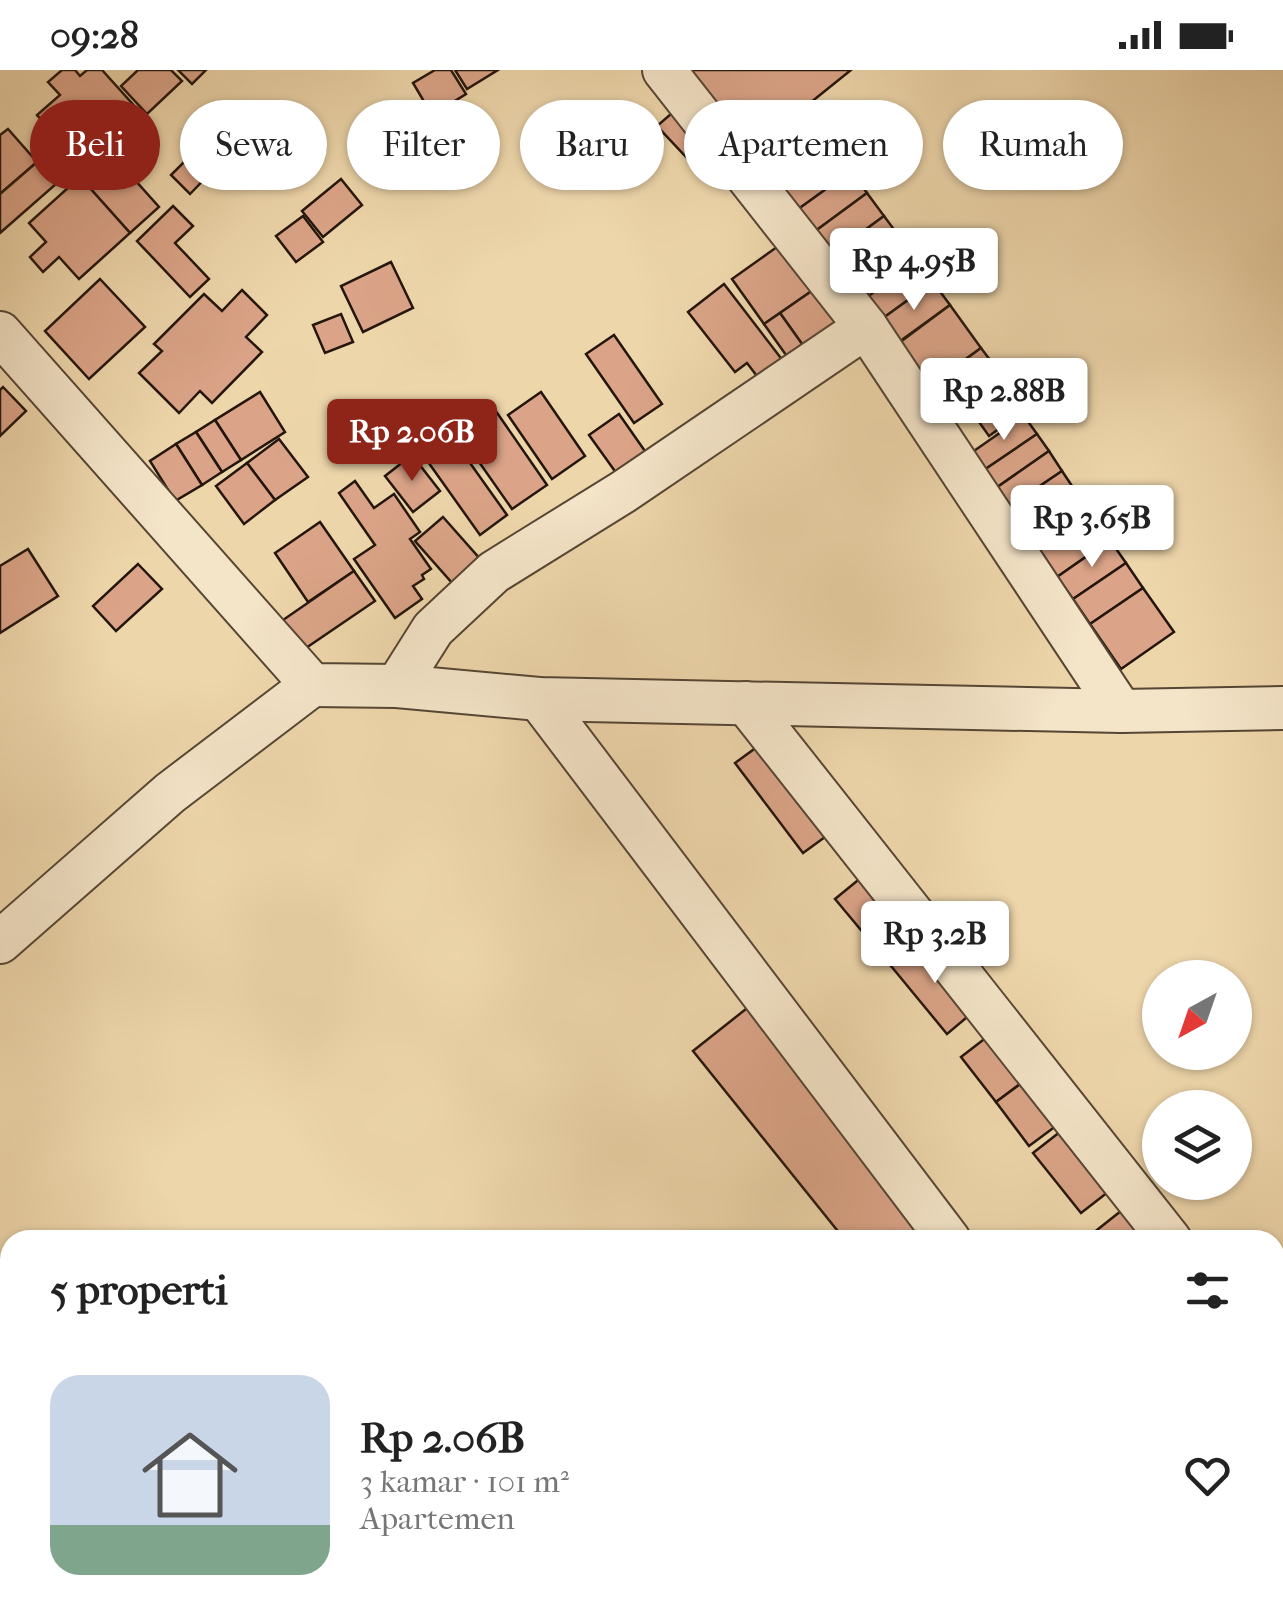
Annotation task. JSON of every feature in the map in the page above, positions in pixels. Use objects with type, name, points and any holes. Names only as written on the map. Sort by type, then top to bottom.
[{"type":"street","points":[[664,70],[866,327],[1121,711]]},
{"type":"street","points":[[396,686],[433,629],[494,572],[623,492],[866,327]]},
{"type":"street","points":[[0,333],[312,685]]},
{"type":"street","points":[[0,942],[170,793],[312,685],[396,686],[539,699],[1121,711],[1283,708]]},
{"type":"street","points":[[539,699],[941,1230]]},
{"type":"street","points":[[746,702],[1162,1230]]},
{"type":"building","points":[[62,70],[75,70],[80,76],[87,70],[102,70],[129,100],[54,100],[60,95],[48,82]]},
{"type":"building","points":[[138,70],[171,70],[182,81],[160,102],[134,100],[121,86]]},
{"type":"building","points":[[178,70],[206,70],[192,84]]},
{"type":"building","points":[[435,70],[451,70],[466,94],[456,100],[423,100],[413,83]]},
{"type":"building","points":[[455,70],[498,70],[467,89]]},
{"type":"building","points":[[682,70],[851,70],[814,100],[707,100]]},
{"type":"building","points":[[679,107],[684,113],[684,155],[664,133],[664,120]]},
{"type":"building","points":[[8,129],[30,154],[30,168],[0,194],[0,135]]},
{"type":"building","points":[[180,166],[180,184],[171,175]]},
{"type":"building","points":[[30,168],[30,190],[49,190],[0,233],[0,194]]},
{"type":"building","points":[[341,179],[362,205],[323,237],[302,211]]},
{"type":"building","points":[[66,190],[92,190],[130,233],[79,279],[59,257],[43,272],[30,257],[46,242],[29,223]]},
{"type":"building","points":[[92,190],[144,190],[159,207],[130,233]]},
{"type":"building","points":[[782,190],[825,190],[797,210]]},
{"type":"building","points":[[825,190],[867,193],[814,232],[797,210]]},
{"type":"building","points":[[867,193],[884,216],[831,255],[814,232]]},
{"type":"building","points":[[173,206],[193,226],[175,243],[209,279],[190,297],[137,241]]},
{"type":"building","points":[[303,216],[323,242],[296,262],[276,236]]},
{"type":"building","points":[[884,216],[901,239],[847,278],[831,255]]},
{"type":"building","points":[[901,239],[917,261],[863,300],[847,278]]},
{"type":"building","points":[[784,242],[816,288],[764,324],[732,279]]},
{"type":"building","points":[[917,261],[933,282],[879,321],[863,300]]},
{"type":"building","points":[[391,262],[413,308],[363,332],[341,286]]},
{"type":"building","points":[[100,279],[145,327],[89,379],[45,331]]},
{"type":"building","points":[[933,282],[950,305],[896,344],[879,321]]},
{"type":"building","points":[[724,284],[787,366],[763,384],[747,363],[735,372],[688,312]]},
{"type":"building","points":[[816,288],[843,326],[807,351],[780,313]]},
{"type":"building","points":[[242,290],[267,315],[246,337],[262,352],[212,403],[200,391],[179,413],[139,373],[162,351],[154,344],[204,294],[222,311]]},
{"type":"building","points":[[950,305],[981,348],[930,385],[899,343]]},
{"type":"building","points":[[780,313],[807,351],[791,362],[764,324]]},
{"type":"building","points":[[341,314],[353,342],[325,353],[313,325]]},
{"type":"building","points":[[614,335],[662,404],[634,423],[586,354]]},
{"type":"building","points":[[981,348],[1002,376],[965,402],[944,375]]},
{"type":"building","points":[[1002,376],[1026,409],[989,436],[965,402]]},
{"type":"building","points":[[3,387],[26,411],[0,436],[0,390]]},
{"type":"building","points":[[260,392],[285,432],[241,460],[215,420]]},
{"type":"building","points":[[541,392],[585,456],[552,479],[508,415]]},
{"type":"building","points":[[493,407],[547,485],[512,509],[458,432]]},
{"type":"building","points":[[619,414],[647,454],[617,474],[589,435]]},
{"type":"building","points":[[1024,416],[1037,434],[984,470],[971,453]]},
{"type":"building","points":[[215,420],[241,460],[222,472],[196,432]]},
{"type":"building","points":[[196,432],[222,472],[202,485],[176,444]]},
{"type":"building","points":[[448,432],[507,515],[480,535],[421,452]]},
{"type":"building","points":[[1037,434],[1049,451],[996,488],[984,470]]},
{"type":"building","points":[[279,439],[308,477],[275,500],[247,463]]},
{"type":"building","points":[[176,444],[202,485],[175,501],[150,461]]},
{"type":"building","points":[[1049,451],[1062,471],[1009,507],[996,488]]},
{"type":"building","points":[[412,455],[440,491],[413,512],[385,476]]},
{"type":"building","points":[[247,463],[275,500],[244,524],[216,486]]},
{"type":"building","points":[[1062,471],[1076,492],[1023,528],[1009,507]]},
{"type":"building","points":[[355,481],[374,508],[394,494],[420,532],[410,539],[431,569],[413,586],[422,599],[395,618],[354,559],[375,545],[339,493]]},
{"type":"building","points":[[1076,492],[1092,514],[1039,551],[1023,528]]},
{"type":"building","points":[[1092,514],[1110,540],[1057,577],[1039,551]]},
{"type":"building","points":[[443,517],[481,560],[453,584],[415,541]]},
{"type":"building","points":[[320,522],[354,571],[308,602],[275,553]]},
{"type":"building","points":[[1110,540],[1126,563],[1073,599],[1057,577]]},
{"type":"building","points":[[28,549],[58,596],[0,633],[0,566]]},
{"type":"building","points":[[1126,563],[1143,588],[1090,624],[1073,599]]},
{"type":"building","points":[[138,564],[162,589],[116,631],[93,606]]},
{"type":"building","points":[[354,571],[375,601],[303,650],[283,620]]},
{"type":"building","points":[[1143,588],[1174,632],[1121,669],[1090,624]]},
{"type":"building","points":[[768,739],[836,829],[803,853],[735,763]]},
{"type":"building","points":[[868,872],[924,939],[891,966],[835,899]]},
{"type":"building","points":[[924,939],[979,1007],[947,1034],[891,966]]},
{"type":"building","points":[[751,1005],[931,1230],[837,1230],[693,1051]]},
{"type":"building","points":[[996,1030],[1031,1076],[996,1102],[961,1057]]},
{"type":"building","points":[[1031,1076],[1064,1120],[1029,1146],[996,1102]]},
{"type":"building","points":[[1065,1128],[1117,1185],[1081,1213],[1033,1153]]},
{"type":"building","points":[[1131,1203],[1145,1230],[1097,1230]]}]
